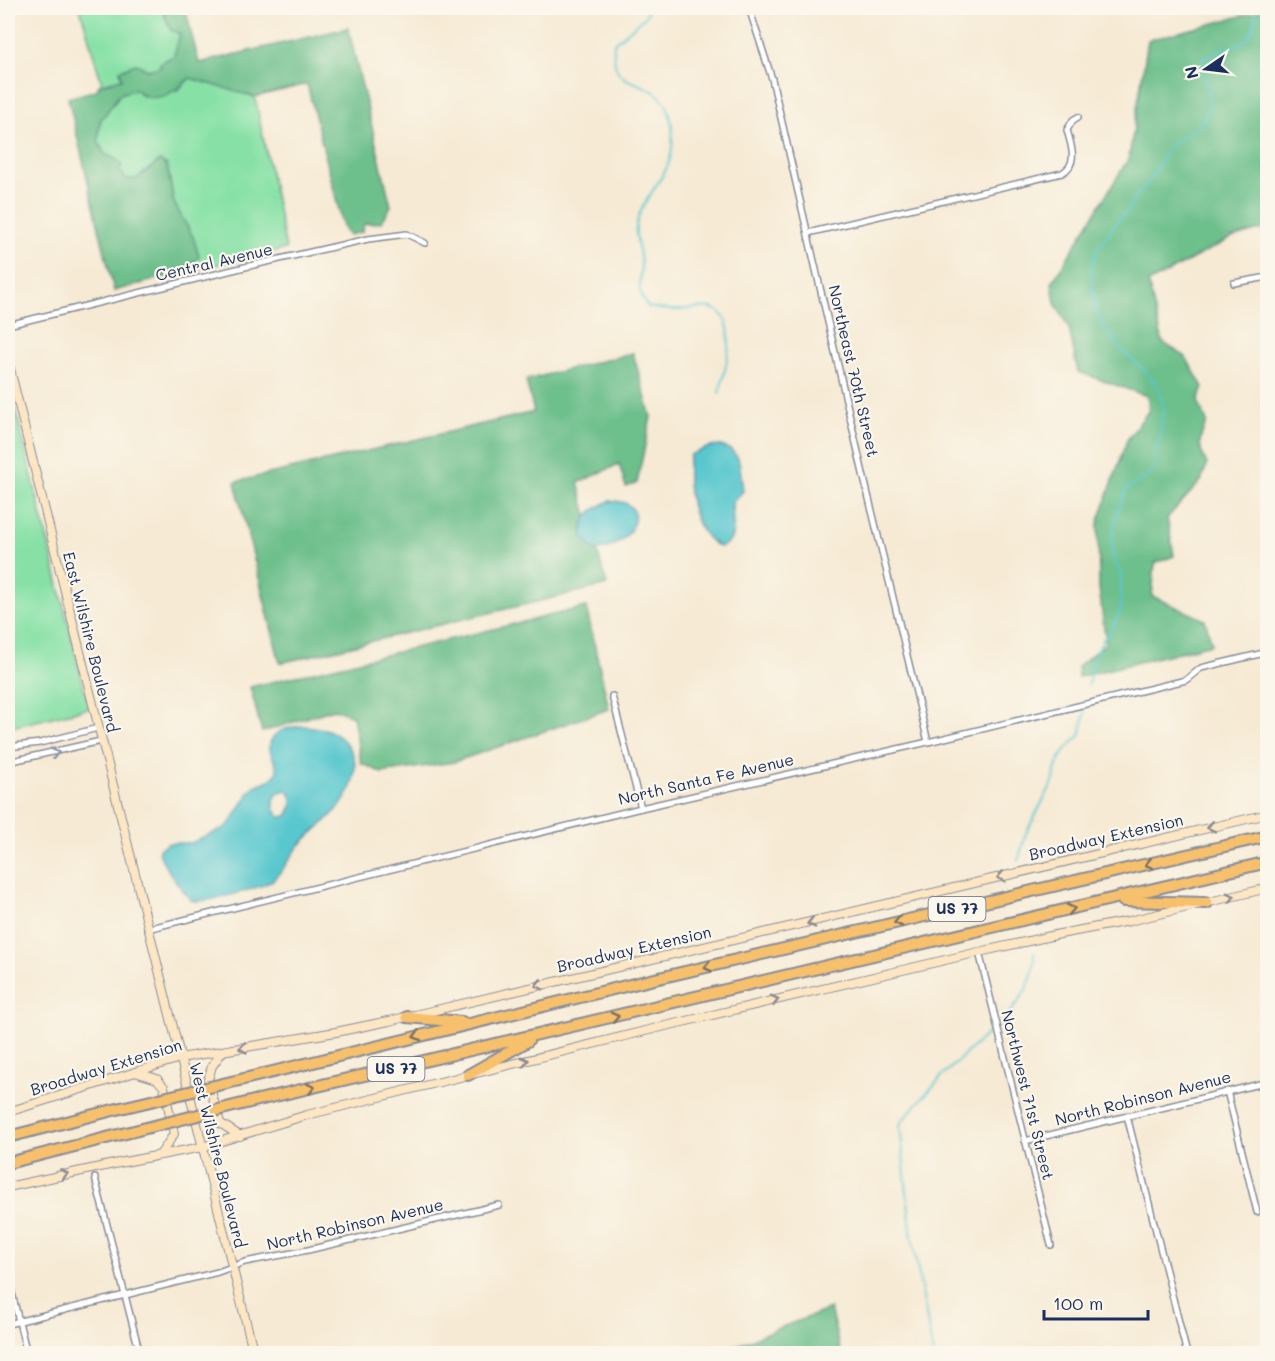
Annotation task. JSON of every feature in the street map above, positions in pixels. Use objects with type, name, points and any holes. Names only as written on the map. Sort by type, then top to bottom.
[{"type":"highway","name":"Broadway Extension","points":[[8,1137],[474,1022],[1268,836]]},
{"type":"highway","name":"US 77","points":[[8,1162],[254,1101],[538,1036],[1268,862]]},
{"type":"highway","points":[[1107,900],[1207,903]]},
{"type":"highway","points":[[407,1017],[474,1022]]},
{"type":"highway","points":[[468,1075],[538,1036]]},
{"type":"main road","name":"East Wilshire Boulevard","points":[[8,361],[147,929]]},
{"type":"main road","name":"Broadway Extension","points":[[8,1112],[180,1058],[336,1032],[407,1017],[1268,814]]},
{"type":"main road","points":[[8,1187],[202,1147],[307,1115],[468,1075],[979,952],[1129,921],[1268,888]]},
{"type":"main road","name":"West Wilshire Boulevard","points":[[147,929],[254,1353]]},
{"type":"main road","points":[[224,1051],[212,1066],[208,1080],[220,1123],[240,1136]]},
{"type":"main road","points":[[135,1072],[157,1079],[164,1087],[174,1134],[160,1155]]},
{"type":"street","name":"Northeast 70th Street","points":[[749,8],[772,79],[928,742]]},
{"type":"street","points":[[808,233],[1062,173],[1072,164],[1073,156],[1068,125],[1078,117]]},
{"type":"street","name":"Central Avenue","points":[[8,325],[368,239],[407,234],[425,243]]},
{"type":"street","points":[[1234,283],[1268,277]]},
{"type":"street","name":"North Santa Fe Avenue","points":[[147,929],[641,807],[928,742],[1186,680],[1201,668],[1268,652]]},
{"type":"street","points":[[612,696],[641,807]]},
{"type":"street","points":[[8,747],[40,743],[98,728]]},
{"type":"street","points":[[8,762],[101,741]]},
{"type":"street","name":"Northwest 71st Street","points":[[979,952],[1051,1245]]},
{"type":"street","points":[[8,955],[12,981],[8,990]]},
{"type":"street","name":"North Robinson Avenue","points":[[1026,1141],[1268,1082]]},
{"type":"street","points":[[1227,1092],[1257,1212]]},
{"type":"street","points":[[1127,1116],[1187,1353]]},
{"type":"street","points":[[95,1178],[140,1353]]},
{"type":"street","name":"North Robinson Avenue","points":[[8,1324],[255,1260],[308,1250],[499,1205]]},
{"type":"street","points":[[8,1277],[27,1353]]},
{"type":"green space","points":[[80,8],[158,8],[163,12],[171,30],[180,34],[174,56],[161,63],[161,67],[148,70],[136,64],[120,70],[122,79],[102,84]]},
{"type":"green space","points":[[158,8],[185,8],[199,63],[348,28],[391,206],[382,222],[364,224],[362,232],[349,235],[344,230],[307,84],[255,97],[190,78],[164,96],[149,97],[135,89],[120,94],[100,121],[98,142],[105,155],[120,162],[122,166],[119,170],[126,179],[136,179],[160,161],[167,165],[174,203],[193,237],[199,257],[179,273],[114,291],[68,98],[97,90],[99,85],[122,79],[120,70],[136,64],[148,70],[161,67],[160,63],[174,56],[180,34],[171,30],[163,12]]},
{"type":"green space","points":[[1261,8],[1268,8],[1267,228],[1231,238],[1148,283],[1163,343],[1185,356],[1203,387],[1198,401],[1207,422],[1200,443],[1207,464],[1201,481],[1167,518],[1174,556],[1155,563],[1152,596],[1205,620],[1212,644],[1078,677],[1078,666],[1106,643],[1099,588],[1098,523],[1127,440],[1149,410],[1147,396],[1078,372],[1069,328],[1055,303],[1052,283],[1129,158],[1148,40],[1261,11]]},
{"type":"green space","points":[[190,78],[255,97],[286,249],[179,273],[199,257],[193,237],[174,203],[167,165],[160,161],[136,179],[126,179],[105,155],[98,141],[100,121],[120,94],[135,89],[142,96],[178,90]]},
{"type":"green space","points":[[633,353],[651,417],[637,483],[626,487],[619,464],[578,483],[607,585],[280,663],[235,482],[534,412],[526,380]]},
{"type":"green space","points":[[8,379],[89,708],[8,728]]},
{"type":"green space","points":[[586,607],[609,709],[454,762],[382,773],[361,763],[353,716],[334,709],[262,732],[250,687]]},
{"type":"green space","points":[[830,1309],[841,1353],[721,1353],[766,1333]]},
{"type":"water","points":[[721,446],[731,450],[738,458],[743,491],[732,503],[733,529],[730,540],[720,547],[710,540],[696,519],[689,493],[688,466],[690,455],[709,447]]},
{"type":"water","points":[[610,501],[624,503],[632,508],[633,525],[618,542],[607,548],[594,550],[583,537],[584,524],[593,510]]},
{"type":"water","points":[[303,726],[330,731],[350,749],[355,768],[351,787],[346,797],[332,815],[299,846],[274,879],[233,894],[207,900],[191,900],[167,868],[159,849],[169,843],[191,843],[223,829],[232,821],[250,791],[277,773],[270,749],[272,738],[280,731]],"holes":[[[287,790],[290,793],[291,809],[287,816],[280,817],[274,809],[274,799],[279,792]]]},
{"type":"waterway","points":[[649,8],[645,17],[614,43],[614,57],[619,73],[624,78],[656,93],[666,104],[672,126],[673,141],[667,167],[641,209],[636,224],[641,263],[640,290],[648,307],[676,310],[710,308],[720,313],[726,321],[729,345],[719,393]]},
{"type":"waterway","points":[[1088,685],[1094,658],[1119,614],[1121,575],[1112,555],[1112,536],[1116,518],[1126,489],[1148,476],[1153,468],[1162,425],[1163,404],[1157,385],[1121,350],[1102,324],[1095,307],[1091,270],[1096,251],[1118,220],[1128,211],[1134,198],[1147,184],[1172,143],[1206,119],[1211,100],[1202,61],[1210,54],[1244,41],[1250,35],[1256,8]]},
{"type":"waterway","points":[[1018,861],[1026,833],[1054,780],[1059,761],[1070,745],[1080,736],[1085,712]]},
{"type":"waterway","points":[[1001,1024],[1025,991],[1032,973],[1034,953]]},
{"type":"waterway","points":[[933,1354],[911,1231],[900,1126],[901,1122],[942,1076],[993,1028]]}]
